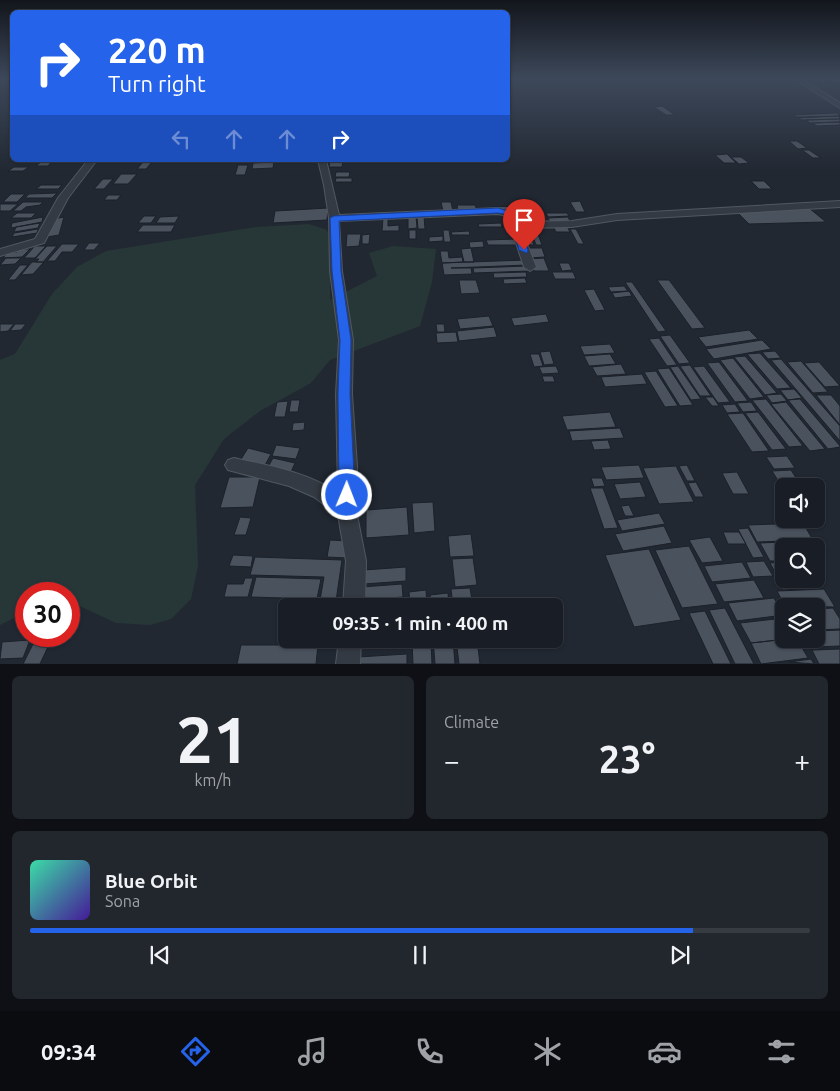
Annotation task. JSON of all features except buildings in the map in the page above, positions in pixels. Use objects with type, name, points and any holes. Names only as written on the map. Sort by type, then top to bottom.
[{"type":"street","points":[[0,253],[40,241],[47,222],[68,192],[70,185],[91,162]]},
{"type":"street","points":[[323,162],[329,185],[334,218],[336,271],[346,340],[344,394],[348,466],[347,510],[356,561],[354,598]]},
{"type":"street","points":[[515,225],[572,224],[617,217],[840,204]]},
{"type":"street","points":[[334,218],[498,211],[512,214],[530,267]]},
{"type":"street","points":[[234,465],[292,479],[320,492],[347,510]]},
{"type":"street","points":[[348,664],[349,648]]},
{"type":"shaded area","points":[[309,224],[327,230],[330,242],[330,300],[377,276],[369,253],[393,246],[436,249],[432,282],[420,326],[330,360],[311,383],[260,411],[224,439],[195,485],[198,566],[191,599],[171,619],[150,625],[116,623],[80,606],[80,582],[15,582],[15,618],[0,625],[0,360],[15,354],[52,294],[77,267],[106,251],[256,227]]},
{"type":"route","points":[[347,495],[348,466],[344,394],[346,340],[336,271],[334,218],[498,211],[512,214],[517,234],[524,250]]}]
